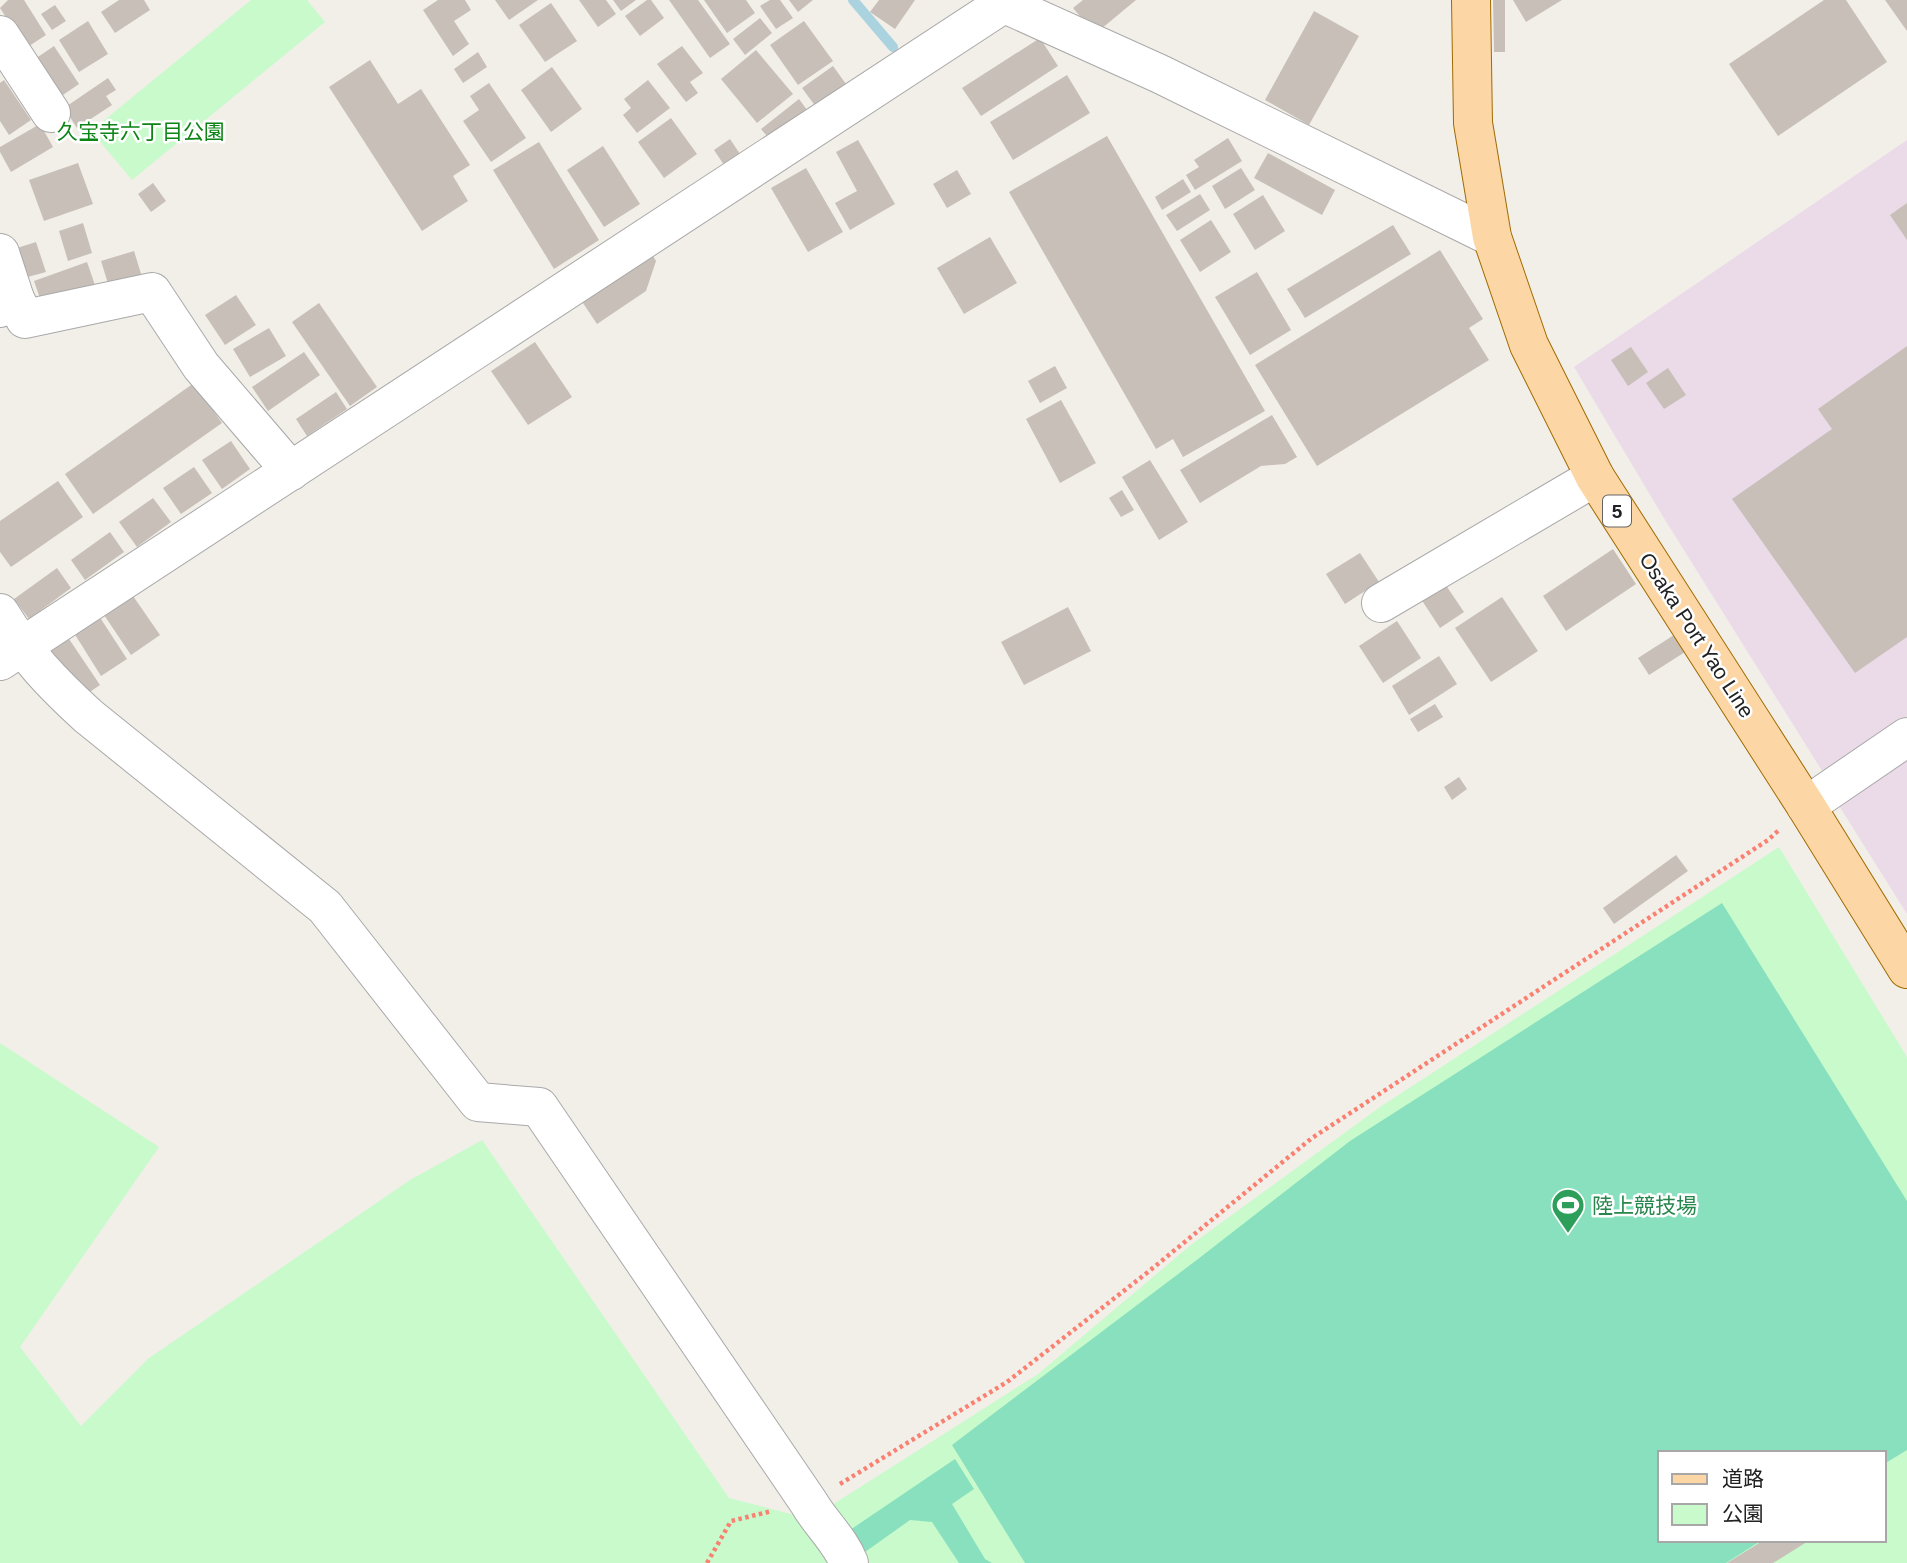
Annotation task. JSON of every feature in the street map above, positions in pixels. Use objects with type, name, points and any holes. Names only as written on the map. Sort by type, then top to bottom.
[{"type":"main road","name":"Osaka Port Yao Line","points":[[1471,0],[1473,123],[1492,237],[1529,345],[1595,477],[1907,969]]},
{"type":"street","points":[[11,654],[1000,2],[1160,74],[1492,237]]},
{"type":"street","points":[[0,35],[51,113]]},
{"type":"street","points":[[0,253],[7,304],[25,319],[152,292],[201,366],[291,471]]},
{"type":"street","points":[[1381,603],[1595,477]]},
{"type":"street","points":[[0,613],[11,654],[55,686],[88,716],[325,907],[478,1102],[539,1107],[818,1519],[843,1549],[849,1563]]},
{"type":"street","points":[[1806,806],[1907,737]]},
{"type":"path","points":[[707,1563],[731,1521],[764,1511],[794,1510],[809,1503],[1007,1382],[1137,1281],[1312,1138],[1768,840],[1806,806]]},
{"type":"shaded area","points":[[1907,140],[1907,716],[1824,774],[1662,515],[1574,367]]},
{"type":"shaded area","points":[[1907,757],[1907,914],[1838,804]]},
{"type":"green space","name":"久宝寺六丁目公園","points":[[251,0],[307,0],[325,22],[132,180],[91,131]]},
{"type":"green space","points":[[1779,847],[1907,1057],[1907,1563],[0,1563],[0,1043],[159,1147],[20,1347],[81,1426],[149,1358],[410,1180],[482,1140],[729,1498],[810,1519],[1038,1374],[1192,1244],[1380,1107]]},
{"type":"green space","name":"陸上競技場","points":[[1722,903],[1907,1201],[1907,1450],[1886,1463],[1886,1451],[1658,1451],[1658,1542],[1759,1542],[1726,1563],[1025,1563],[952,1445],[1350,1141]]},
{"type":"green space","points":[[955,1459],[974,1489],[952,1504],[985,1559],[992,1563],[959,1563],[932,1522],[910,1520],[865,1552],[850,1530]]},
{"type":"building","points":[[8,0],[24,0],[46,35],[26,48],[0,8]]},
{"type":"building","points":[[119,0],[144,0],[150,10],[115,33],[101,12]]},
{"type":"building","points":[[438,0],[465,0],[471,10],[454,21],[469,44],[453,56],[423,10]]},
{"type":"building","points":[[495,0],[538,0],[509,20]]},
{"type":"building","points":[[579,0],[606,0],[616,14],[598,27]]},
{"type":"building","points":[[613,0],[636,0],[621,11]]},
{"type":"building","points":[[651,0],[664,18],[640,36],[625,16]]},
{"type":"building","points":[[669,0],[698,0],[730,44],[710,58]]},
{"type":"building","points":[[704,0],[746,0],[755,13],[727,33]]},
{"type":"building","points":[[770,0],[780,0],[793,18],[776,29],[760,6]]},
{"type":"building","points":[[789,0],[813,0],[798,12]]},
{"type":"building","points":[[879,0],[915,0],[895,29],[870,12]]},
{"type":"building","points":[[1083,0],[1136,0],[1095,34],[1073,8]]},
{"type":"building","points":[[1493,0],[1505,0],[1505,52],[1494,52]]},
{"type":"building","points":[[1513,0],[1562,0],[1526,22]]},
{"type":"building","points":[[1824,0],[1846,0],[1887,62],[1778,136],[1729,64]]},
{"type":"building","points":[[1885,0],[1907,0],[1907,31]]},
{"type":"building","points":[[551,3],[577,41],[545,62],[519,25]]},
{"type":"building","points":[[55,5],[66,21],[52,30],[41,14]]},
{"type":"building","points":[[1314,11],[1359,36],[1309,125],[1265,100]]},
{"type":"building","points":[[760,18],[772,33],[745,55],[733,39]]},
{"type":"building","points":[[88,21],[108,54],[79,72],[59,40]]},
{"type":"building","points":[[804,21],[833,61],[798,85],[770,45]]},
{"type":"building","points":[[1040,38],[1058,66],[981,116],[962,88]]},
{"type":"building","points":[[54,46],[79,84],[57,99],[32,61]]},
{"type":"building","points":[[682,46],[703,73],[690,82],[698,93],[686,102],[657,64]]},
{"type":"building","points":[[756,50],[793,94],[757,123],[721,79]]},
{"type":"building","points":[[478,52],[487,67],[463,83],[454,69]]},
{"type":"building","points":[[370,60],[398,104],[421,89],[470,165],[453,176],[468,201],[422,231],[329,87]]},
{"type":"building","points":[[833,66],[846,84],[816,107],[802,88]]},
{"type":"building","points":[[552,67],[582,109],[551,132],[521,90]]},
{"type":"building","points":[[1067,75],[1090,113],[1013,160],[990,122]]},
{"type":"building","points":[[108,78],[116,90],[106,96],[112,105],[77,128],[64,108]]},
{"type":"building","points":[[4,80],[31,120],[9,135],[0,121],[0,83]]},
{"type":"building","points":[[648,80],[670,108],[637,133],[623,115],[631,108],[624,99]]},
{"type":"building","points":[[489,83],[526,138],[491,162],[463,121],[479,110],[470,96]]},
{"type":"building","points":[[799,99],[810,114],[773,143],[761,129]]},
{"type":"building","points":[[671,118],[697,154],[664,178],[638,142]]},
{"type":"building","points":[[40,124],[53,147],[11,172],[0,147]]},
{"type":"building","points":[[1107,136],[1265,411],[1183,457],[1173,439],[1156,449],[1009,192]]},
{"type":"building","points":[[1228,138],[1242,161],[1195,190],[1186,175],[1199,167],[1194,160]]},
{"type":"building","points":[[730,139],[742,157],[726,168],[714,150]]},
{"type":"building","points":[[858,140],[895,204],[850,230],[835,203],[857,191],[836,152]]},
{"type":"building","points":[[539,142],[599,240],[554,269],[493,170]]},
{"type":"building","points":[[603,146],[640,204],[604,227],[567,170]]},
{"type":"building","points":[[1268,153],[1335,190],[1322,215],[1254,178]]},
{"type":"building","points":[[78,163],[93,204],[44,221],[29,180]]},
{"type":"building","points":[[806,168],[843,232],[808,252],[771,188]]},
{"type":"building","points":[[1241,168],[1255,190],[1225,209],[1212,186]]},
{"type":"building","points":[[957,170],[971,194],[947,208],[933,184]]},
{"type":"building","points":[[1183,179],[1191,192],[1162,210],[1155,197]]},
{"type":"building","points":[[153,183],[166,201],[151,212],[138,194]]},
{"type":"building","points":[[1200,194],[1210,210],[1177,231],[1166,215]]},
{"type":"building","points":[[1263,195],[1285,231],[1255,250],[1233,214]]},
{"type":"building","points":[[1907,203],[1907,240],[1890,215]]},
{"type":"building","points":[[1211,220],[1231,252],[1200,272],[1180,240]]},
{"type":"building","points":[[83,223],[92,253],[68,261],[59,231]]},
{"type":"building","points":[[1393,225],[1411,254],[1305,318],[1287,289]]},
{"type":"building","points":[[990,237],[1017,283],[964,314],[937,268]]},
{"type":"building","points":[[36,242],[46,272],[24,278],[14,249]]},
{"type":"building","points":[[649,249],[656,261],[646,291],[597,324],[579,297]]},
{"type":"building","points":[[1440,250],[1483,319],[1469,328],[1489,360],[1317,466],[1255,365]]},
{"type":"building","points":[[134,251],[143,280],[110,290],[101,261]]},
{"type":"building","points":[[87,262],[96,288],[43,307],[34,281]]},
{"type":"building","points":[[1257,272],[1291,330],[1250,355],[1215,297]]},
{"type":"building","points":[[236,295],[256,325],[225,345],[205,315]]},
{"type":"building","points":[[319,303],[377,387],[350,406],[292,322]]},
{"type":"building","points":[[269,328],[286,356],[250,377],[233,349]]},
{"type":"building","points":[[535,342],[572,397],[528,425],[491,371]]},
{"type":"building","points":[[1907,346],[1907,637],[1855,673],[1732,499],[1832,429],[1818,409]]},
{"type":"building","points":[[1631,347],[1648,372],[1628,386],[1611,360]]},
{"type":"building","points":[[304,352],[320,375],[268,411],[252,387]]},
{"type":"building","points":[[1055,366],[1067,388],[1040,403],[1028,381]]},
{"type":"building","points":[[1668,368],[1686,395],[1664,409],[1646,383]]},
{"type":"building","points":[[194,383],[222,423],[93,514],[65,474]]},
{"type":"building","points":[[336,392],[347,409],[307,436],[296,419]]},
{"type":"building","points":[[1061,400],[1096,463],[1060,483],[1026,419]]},
{"type":"building","points":[[1272,415],[1297,457],[1285,464],[1261,466],[1200,503],[1180,470]]},
{"type":"building","points":[[231,441],[250,469],[222,489],[202,460]]},
{"type":"building","points":[[1150,460],[1188,522],[1159,540],[1122,477]]},
{"type":"building","points":[[194,467],[212,493],[181,514],[163,488]]},
{"type":"building","points":[[58,481],[83,517],[11,567],[0,552],[0,521]]},
{"type":"building","points":[[1122,490],[1134,510],[1121,517],[1109,498]]},
{"type":"building","points":[[153,498],[171,522],[137,547],[119,522]]},
{"type":"building","points":[[110,532],[124,552],[85,580],[71,560]]},
{"type":"building","points":[[1613,549],[1636,584],[1566,631],[1543,596]]},
{"type":"building","points":[[1360,553],[1379,582],[1345,604],[1326,574]]},
{"type":"building","points":[[57,568],[71,588],[29,619],[14,599]]},
{"type":"building","points":[[1443,581],[1464,612],[1440,628],[1419,596]]},
{"type":"building","points":[[131,593],[160,635],[131,655],[102,612]]},
{"type":"building","points":[[1502,597],[1538,651],[1491,682],[1455,628]]},
{"type":"building","points":[[1068,607],[1091,651],[1024,685],[1001,642]]},
{"type":"building","points":[[99,616],[127,659],[101,676],[74,633]]},
{"type":"building","points":[[1397,621],[1421,658],[1383,683],[1359,646]]},
{"type":"building","points":[[1674,635],[1685,652],[1649,675],[1638,658]]},
{"type":"building","points":[[67,636],[100,685],[78,700],[45,650]]},
{"type":"building","points":[[1439,656],[1457,684],[1409,715],[1392,686]]},
{"type":"building","points":[[1435,704],[1443,717],[1418,732],[1410,719]]},
{"type":"building","points":[[1459,777],[1467,789],[1452,800],[1444,787]]},
{"type":"building","points":[[1676,855],[1688,871],[1614,924],[1603,908]]},
{"type":"building","points":[[1761,1542],[1807,1542],[1773,1563],[1727,1563]]},
{"type":"waterway","points":[[853,0],[893,47]]},
{"type":"place","name":"陸上競技場","points":[[1568,1235]]}]
